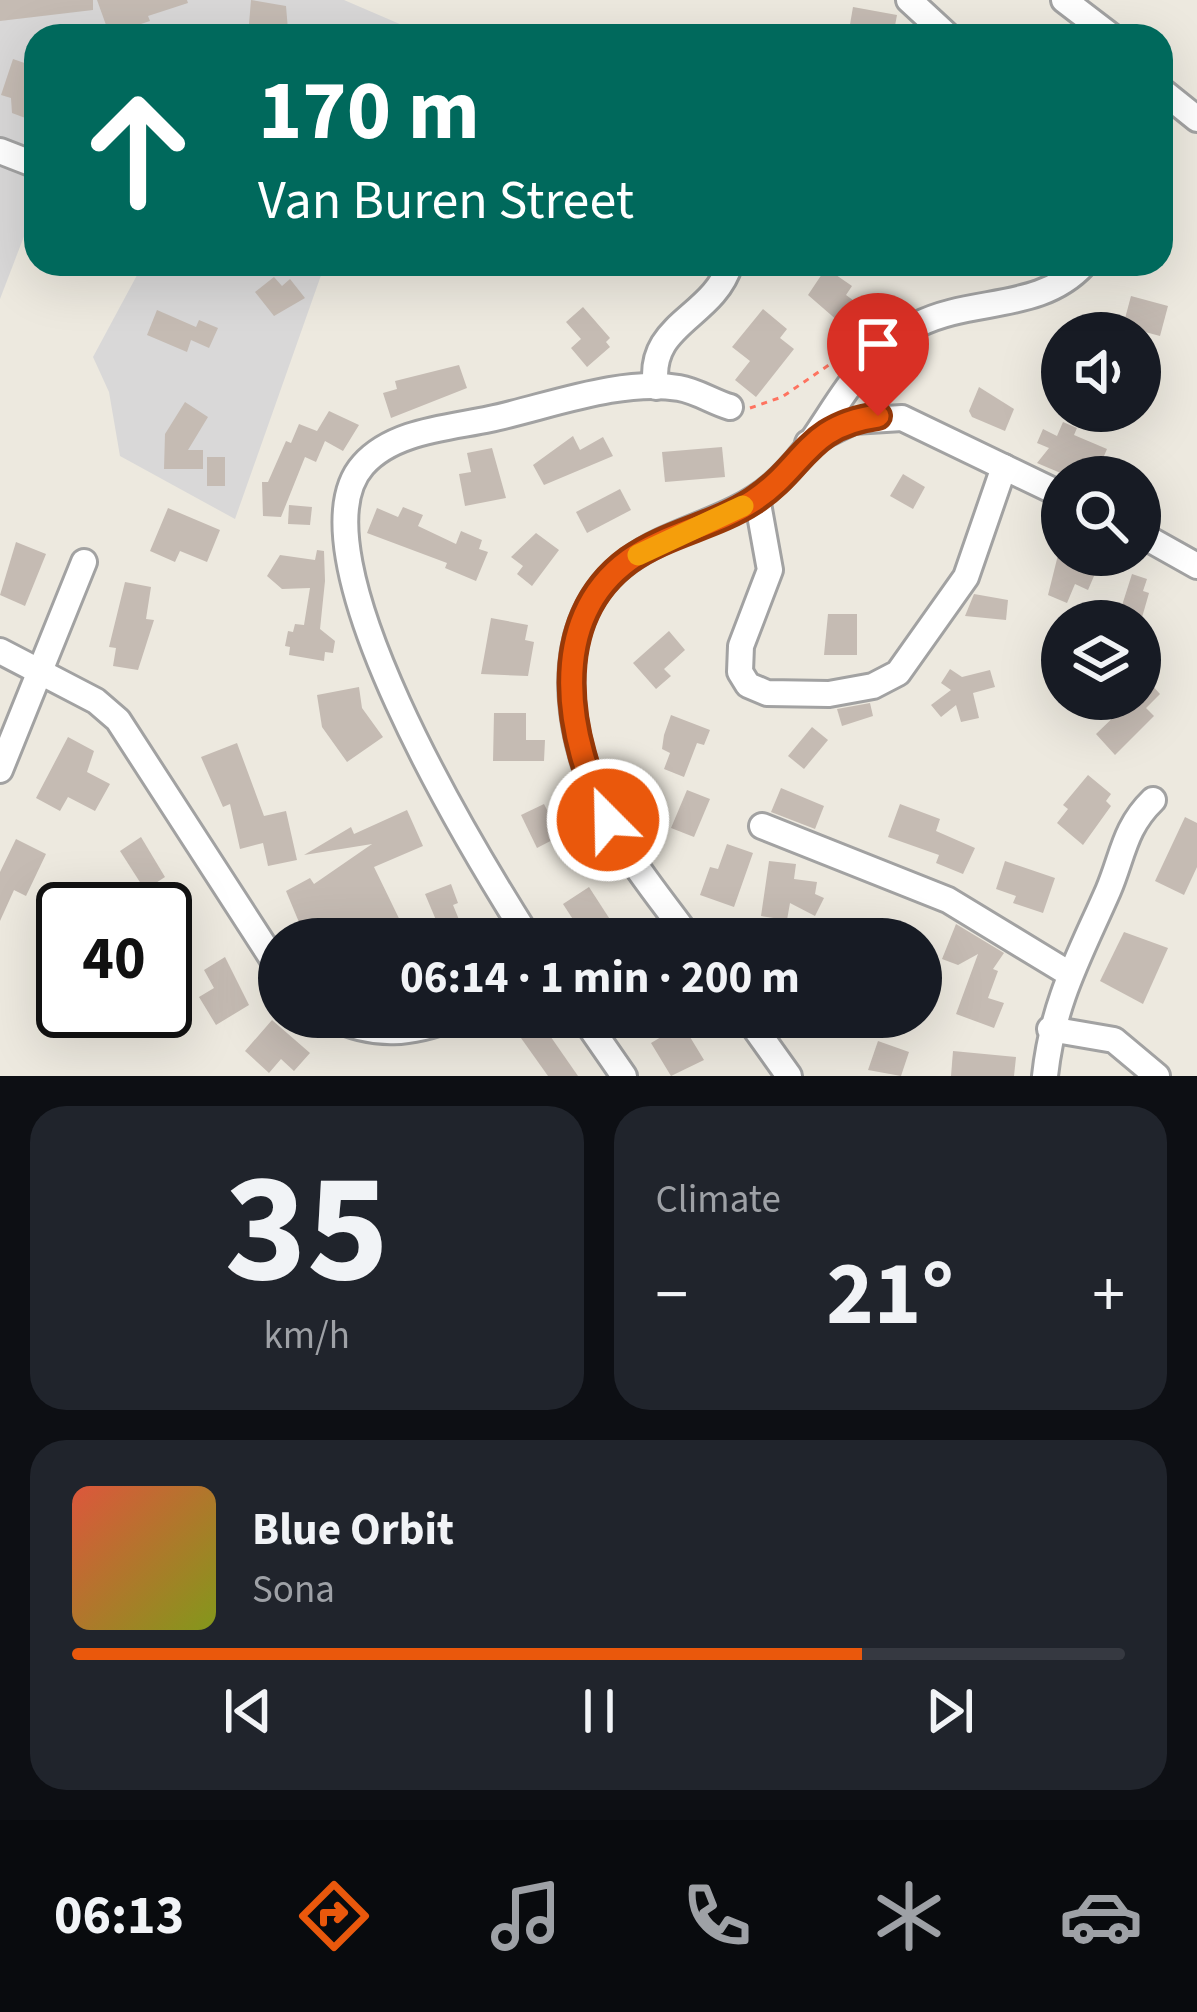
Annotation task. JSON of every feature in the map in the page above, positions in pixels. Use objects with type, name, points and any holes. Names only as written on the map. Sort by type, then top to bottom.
[{"type":"street","points":[[910,0],[935,24]]},
{"type":"street","points":[[1064,0],[1095,24]]},
{"type":"street","points":[[1173,100],[1197,119]]},
{"type":"street","points":[[656,387],[654,360],[661,344],[712,298],[724,276]]},
{"type":"street","points":[[675,918],[620,843],[596,797],[574,723],[573,658],[589,604],[628,561],[758,498],[806,444],[839,392],[871,356],[944,313],[1054,289],[1070,276]]},
{"type":"street","points":[[516,918],[482,864],[382,669],[345,558],[344,506],[362,466],[397,441],[656,387],[681,388],[730,407]]},
{"type":"street","points":[[806,444],[853,421],[892,416],[1041,485]]},
{"type":"street","points":[[758,498],[770,570],[741,646],[743,680],[758,690],[789,697],[829,694],[890,680],[966,578],[1004,467]]},
{"type":"street","points":[[1161,546],[1197,566]]},
{"type":"street","points":[[0,770],[84,562]]},
{"type":"street","points":[[0,651],[96,701],[118,720],[258,937]]},
{"type":"street","points":[[1045,1076],[1050,1029],[1068,973],[1110,887],[1127,831],[1153,800]]},
{"type":"street","points":[[762,826],[948,899],[1068,973]]},
{"type":"street","points":[[1050,1029],[1114,1040],[1157,1076]]},
{"type":"street","points":[[598,1038],[624,1076]]},
{"type":"street","points":[[761,1038],[789,1076]]},
{"type":"path","points":[[730,407],[772,403],[852,350],[871,356]]},
{"type":"shaded area","points":[[0,0],[344,0],[400,24],[24,24],[24,236],[0,299]]},
{"type":"shaded area","points":[[137,276],[321,276],[235,519],[120,456],[109,392],[93,357]]},
{"type":"building","points":[[0,0],[93,0],[93,10],[0,21]]},
{"type":"building","points":[[97,0],[188,3],[148,16],[150,21],[141,24],[106,24]]},
{"type":"building","points":[[251,0],[286,6],[288,24],[249,24]]},
{"type":"building","points":[[853,7],[897,15],[895,24],[850,24]]},
{"type":"building","points":[[13,59],[24,63],[24,118],[12,113],[11,98],[1,95]]},
{"type":"building","points":[[821,276],[838,276],[852,286],[846,295],[861,306],[846,328],[808,295]]},
{"type":"building","points":[[274,277],[282,286],[290,279],[305,298],[274,316],[255,292]]},
{"type":"building","points":[[1131,296],[1168,306],[1161,332],[1161,312],[1127,312]]},
{"type":"building","points":[[583,307],[610,338],[606,342],[610,347],[587,367],[571,348],[581,339],[566,322]]},
{"type":"building","points":[[763,309],[787,329],[780,338],[794,349],[756,397],[735,380],[750,361],[732,347]]},
{"type":"building","points":[[157,310],[196,327],[199,320],[218,328],[209,348],[191,340],[187,352],[147,335]]},
{"type":"building","points":[[459,365],[467,388],[391,418],[383,393],[397,389],[395,381]]},
{"type":"building","points":[[979,387],[1014,409],[1005,431],[972,417],[969,411]]},
{"type":"building","points":[[185,402],[208,417],[188,450],[203,450],[203,469],[164,469],[165,434]]},
{"type":"building","points":[[329,411],[359,425],[343,451],[325,441],[316,462],[305,457],[281,517],[263,516],[262,482],[268,482],[286,441],[291,443],[299,424],[317,431]]},
{"type":"building","points":[[1042,432],[1057,436],[1075,432],[1107,449],[1104,456],[1043,456],[1049,448],[1037,443]]},
{"type":"building","points":[[573,436],[580,450],[603,437],[613,456],[544,485],[533,465]]},
{"type":"building","points":[[722,447],[725,477],[665,482],[662,452]]},
{"type":"building","points":[[492,448],[506,498],[465,506],[459,474],[471,472],[467,453]]},
{"type":"building","points":[[207,457],[225,457],[225,486],[207,486]]},
{"type":"building","points":[[903,474],[925,487],[913,509],[890,496]]},
{"type":"building","points":[[620,489],[631,510],[587,533],[576,512]]},
{"type":"building","points":[[289,505],[312,507],[310,525],[288,524]]},
{"type":"building","points":[[403,507],[423,515],[418,526],[456,544],[461,531],[482,540],[479,549],[488,552],[476,581],[445,568],[447,563],[367,533],[377,508],[398,517]]},
{"type":"building","points":[[168,508],[220,530],[207,562],[180,551],[175,562],[150,551]]},
{"type":"building","points":[[536,533],[559,550],[532,586],[517,574],[523,566],[511,557]]},
{"type":"building","points":[[16,542],[46,554],[25,606],[0,595]]},
{"type":"building","points":[[317,550],[324,551],[320,629],[335,641],[333,653],[325,652],[324,661],[289,655],[290,647],[285,646],[288,631],[293,632],[295,624],[304,625],[310,588],[282,589],[267,576],[280,555],[315,560]]},
{"type":"building","points":[[1053,576],[1094,576],[1088,590],[1075,584],[1068,600],[1048,595]]},
{"type":"building","points":[[1131,576],[1147,579],[1143,591],[1149,593],[1147,600],[1124,600]]},
{"type":"building","points":[[125,582],[151,587],[146,619],[154,620],[138,670],[113,666],[116,648],[109,647]]},
{"type":"building","points":[[974,594],[1008,600],[1006,620],[965,616]]},
{"type":"building","points":[[828,614],[857,614],[857,655],[824,655]]},
{"type":"building","points":[[491,618],[528,625],[525,640],[534,642],[528,676],[481,674]]},
{"type":"building","points":[[669,631],[685,650],[664,669],[671,676],[656,689],[633,663]]},
{"type":"building","points":[[950,669],[962,677],[990,670],[995,687],[973,693],[979,718],[961,722],[956,705],[941,717],[931,705],[951,690],[941,683]]},
{"type":"building","points":[[359,687],[362,708],[383,737],[347,762],[322,727],[317,695]]},
{"type":"building","points":[[870,703],[873,716],[842,726],[837,709]]},
{"type":"building","points":[[494,713],[526,713],[526,740],[545,740],[544,761],[493,761]]},
{"type":"building","points":[[671,715],[710,730],[704,745],[697,743],[684,777],[664,769],[670,753],[662,749]]},
{"type":"building","points":[[1111,720],[1150,720],[1115,755],[1096,734]]},
{"type":"building","points":[[812,727],[828,740],[804,769],[788,756]]},
{"type":"building","points":[[68,737],[94,751],[87,772],[110,784],[95,811],[68,797],[60,811],[36,798]]},
{"type":"building","points":[[237,743],[264,816],[286,811],[297,860],[268,866],[263,843],[240,849],[230,804],[223,807],[201,757]]},
{"type":"building","points":[[1088,775],[1111,794],[1106,801],[1111,806],[1083,845],[1057,823],[1068,809],[1063,805]]},
{"type":"building","points":[[781,788],[824,806],[815,829],[771,812]]},
{"type":"building","points":[[687,790],[710,799],[694,837],[671,828]]},
{"type":"building","points":[[544,804],[560,836],[537,848],[521,815]]},
{"type":"building","points":[[900,804],[940,819],[936,831],[975,848],[963,874],[936,863],[939,855],[888,837]]},
{"type":"building","points":[[407,810],[423,846],[374,867],[399,918],[297,918],[286,891],[310,878],[314,884],[372,844],[304,855],[351,827],[354,834]]},
{"type":"building","points":[[1185,817],[1197,823],[1197,867],[1184,895],[1155,881]]},
{"type":"building","points":[[141,837],[165,877],[140,882],[120,851]]},
{"type":"building","points":[[16,839],[46,854],[26,896],[14,890],[0,921],[0,872]]},
{"type":"building","points":[[727,844],[753,853],[734,907],[700,895],[710,867],[718,869]]},
{"type":"building","points":[[769,861],[796,864],[794,879],[817,882],[815,894],[824,898],[815,916],[790,903],[787,918],[761,916]]},
{"type":"building","points":[[1005,861],[1055,878],[1043,913],[1013,903],[1016,896],[996,889]]},
{"type":"building","points":[[451,884],[458,918],[435,918],[425,894]]},
{"type":"building","points":[[589,887],[609,918],[572,918],[563,904]]},
{"type":"building","points":[[956,924],[1004,953],[993,969],[998,971],[988,998],[1004,1003],[994,1028],[956,1014],[978,954],[958,965],[942,959]]},
{"type":"building","points":[[1124,932],[1168,948],[1143,1004],[1100,981]]},
{"type":"building","points":[[225,957],[249,1005],[216,1025],[199,997],[214,988],[204,970]]},
{"type":"building","points":[[258,1036],[293,1038],[310,1053],[294,1071],[281,1059],[269,1073],[245,1051]]},
{"type":"building","points":[[521,1038],[552,1038],[578,1076],[548,1076]]},
{"type":"building","points":[[659,1038],[691,1038],[704,1060],[671,1076],[651,1043]]},
{"type":"building","points":[[878,1041],[909,1052],[901,1076],[868,1070]]},
{"type":"building","points":[[953,1051],[1016,1057],[1014,1076],[951,1076]]},
{"type":"slow traffic","points":[[638,555],[743,506]]},
{"type":"route","points":[[608,820],[581,756],[572,691],[573,658],[582,623],[602,584],[653,546],[758,498],[782,477],[806,444],[853,421],[878,416]]}]
